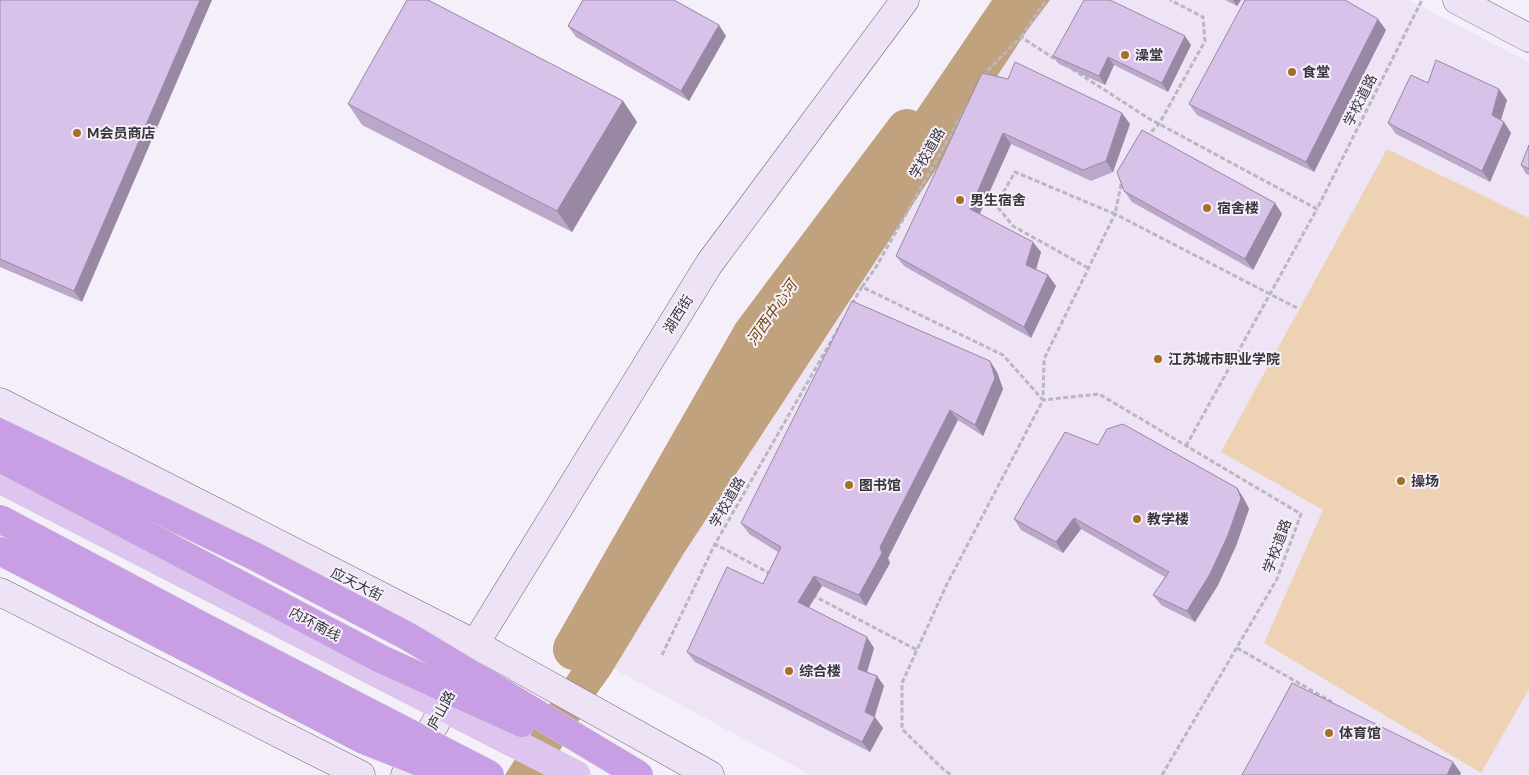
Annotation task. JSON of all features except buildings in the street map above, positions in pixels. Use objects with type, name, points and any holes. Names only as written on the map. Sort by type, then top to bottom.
[{"type":"highway","points":[[0,433],[256,557],[409,637],[638,775]]},
{"type":"highway","name":"内环南线","points":[[0,458],[381,658],[638,775]]},
{"type":"highway","points":[[0,519],[490,775]]},
{"type":"highway","points":[[0,551],[364,740],[453,775]]},
{"type":"main road","points":[[0,479],[440,714],[536,775]]},
{"type":"main road","points":[[0,494],[440,714],[576,775]]},
{"type":"street","name":"湖西街","points":[[475,644],[708,264],[905,0]]},
{"type":"street","points":[[1457,0],[1529,38]]},
{"type":"street","name":"应天大街","points":[[0,402],[475,644],[710,775]]},
{"type":"street","points":[[0,592],[361,775]]},
{"type":"street","name":"庐山路","points":[[405,775],[440,714],[475,644]]},
{"type":"path","points":[[982,79],[987,71],[1021,37],[1046,0]]},
{"type":"path","points":[[1146,137],[1159,124],[1205,41],[1203,17],[1170,0]]},
{"type":"path","name":"学校道路","points":[[1186,446],[1317,209],[1422,0]]},
{"type":"path","points":[[1021,37],[1061,62]]},
{"type":"path","points":[[1069,67],[1159,124],[1317,209]]},
{"type":"path","name":"学校道路","points":[[852,304],[876,268],[968,105]]},
{"type":"path","points":[[1088,268],[1013,226],[996,205],[1014,172],[1115,214],[1299,309]]},
{"type":"path","points":[[952,775],[945,771],[902,729],[902,683],[946,586],[1043,400],[1044,359],[1115,214],[1122,177]]},
{"type":"path","points":[[862,287],[1003,355],[1043,400]]},
{"type":"path","name":"学校道路","points":[[662,655],[716,544],[842,322]]},
{"type":"path","name":"学校道路","points":[[1043,400],[1099,394],[1301,514],[1277,579],[1162,775]]},
{"type":"path","name":"学校道路","points":[[716,544],[777,577]]},
{"type":"path","points":[[812,595],[917,650]]},
{"type":"path","points":[[1237,648],[1340,707]]},
{"type":"shaded area","points":[[992,0],[1050,0],[1026,32],[684,553],[610,675],[544,775],[505,775],[594,634],[795,290]]},
{"type":"shaded area","name":"江苏城市职业学院","points":[[1023,0],[1409,0],[1529,62],[1529,775],[811,775],[590,656]]},
{"type":"shaded area","name":"操场","points":[[1387,149],[1529,218],[1529,689],[1481,773],[1264,643],[1323,510],[1221,452]]},
{"type":"waterway","name":"河西中心河","points":[[574,649],[754,334],[907,130]]},
{"type":"place","name":"澡堂","points":[[1125,55]]},
{"type":"place","name":"食堂","points":[[1292,72]]},
{"type":"place","name":"M会员商店","points":[[77,133]]},
{"type":"place","name":"男生宿舍","points":[[960,200]]},
{"type":"place","name":"宿舍楼","points":[[1207,208]]},
{"type":"place","name":"江苏城市职业学院","points":[[1158,359]]},
{"type":"place","name":"操场","points":[[1401,481]]},
{"type":"place","name":"图书馆","points":[[849,485]]},
{"type":"place","name":"教学楼","points":[[1137,519]]},
{"type":"place","name":"综合楼","points":[[789,671]]},
{"type":"place","name":"体育馆","points":[[1329,733]]}]
